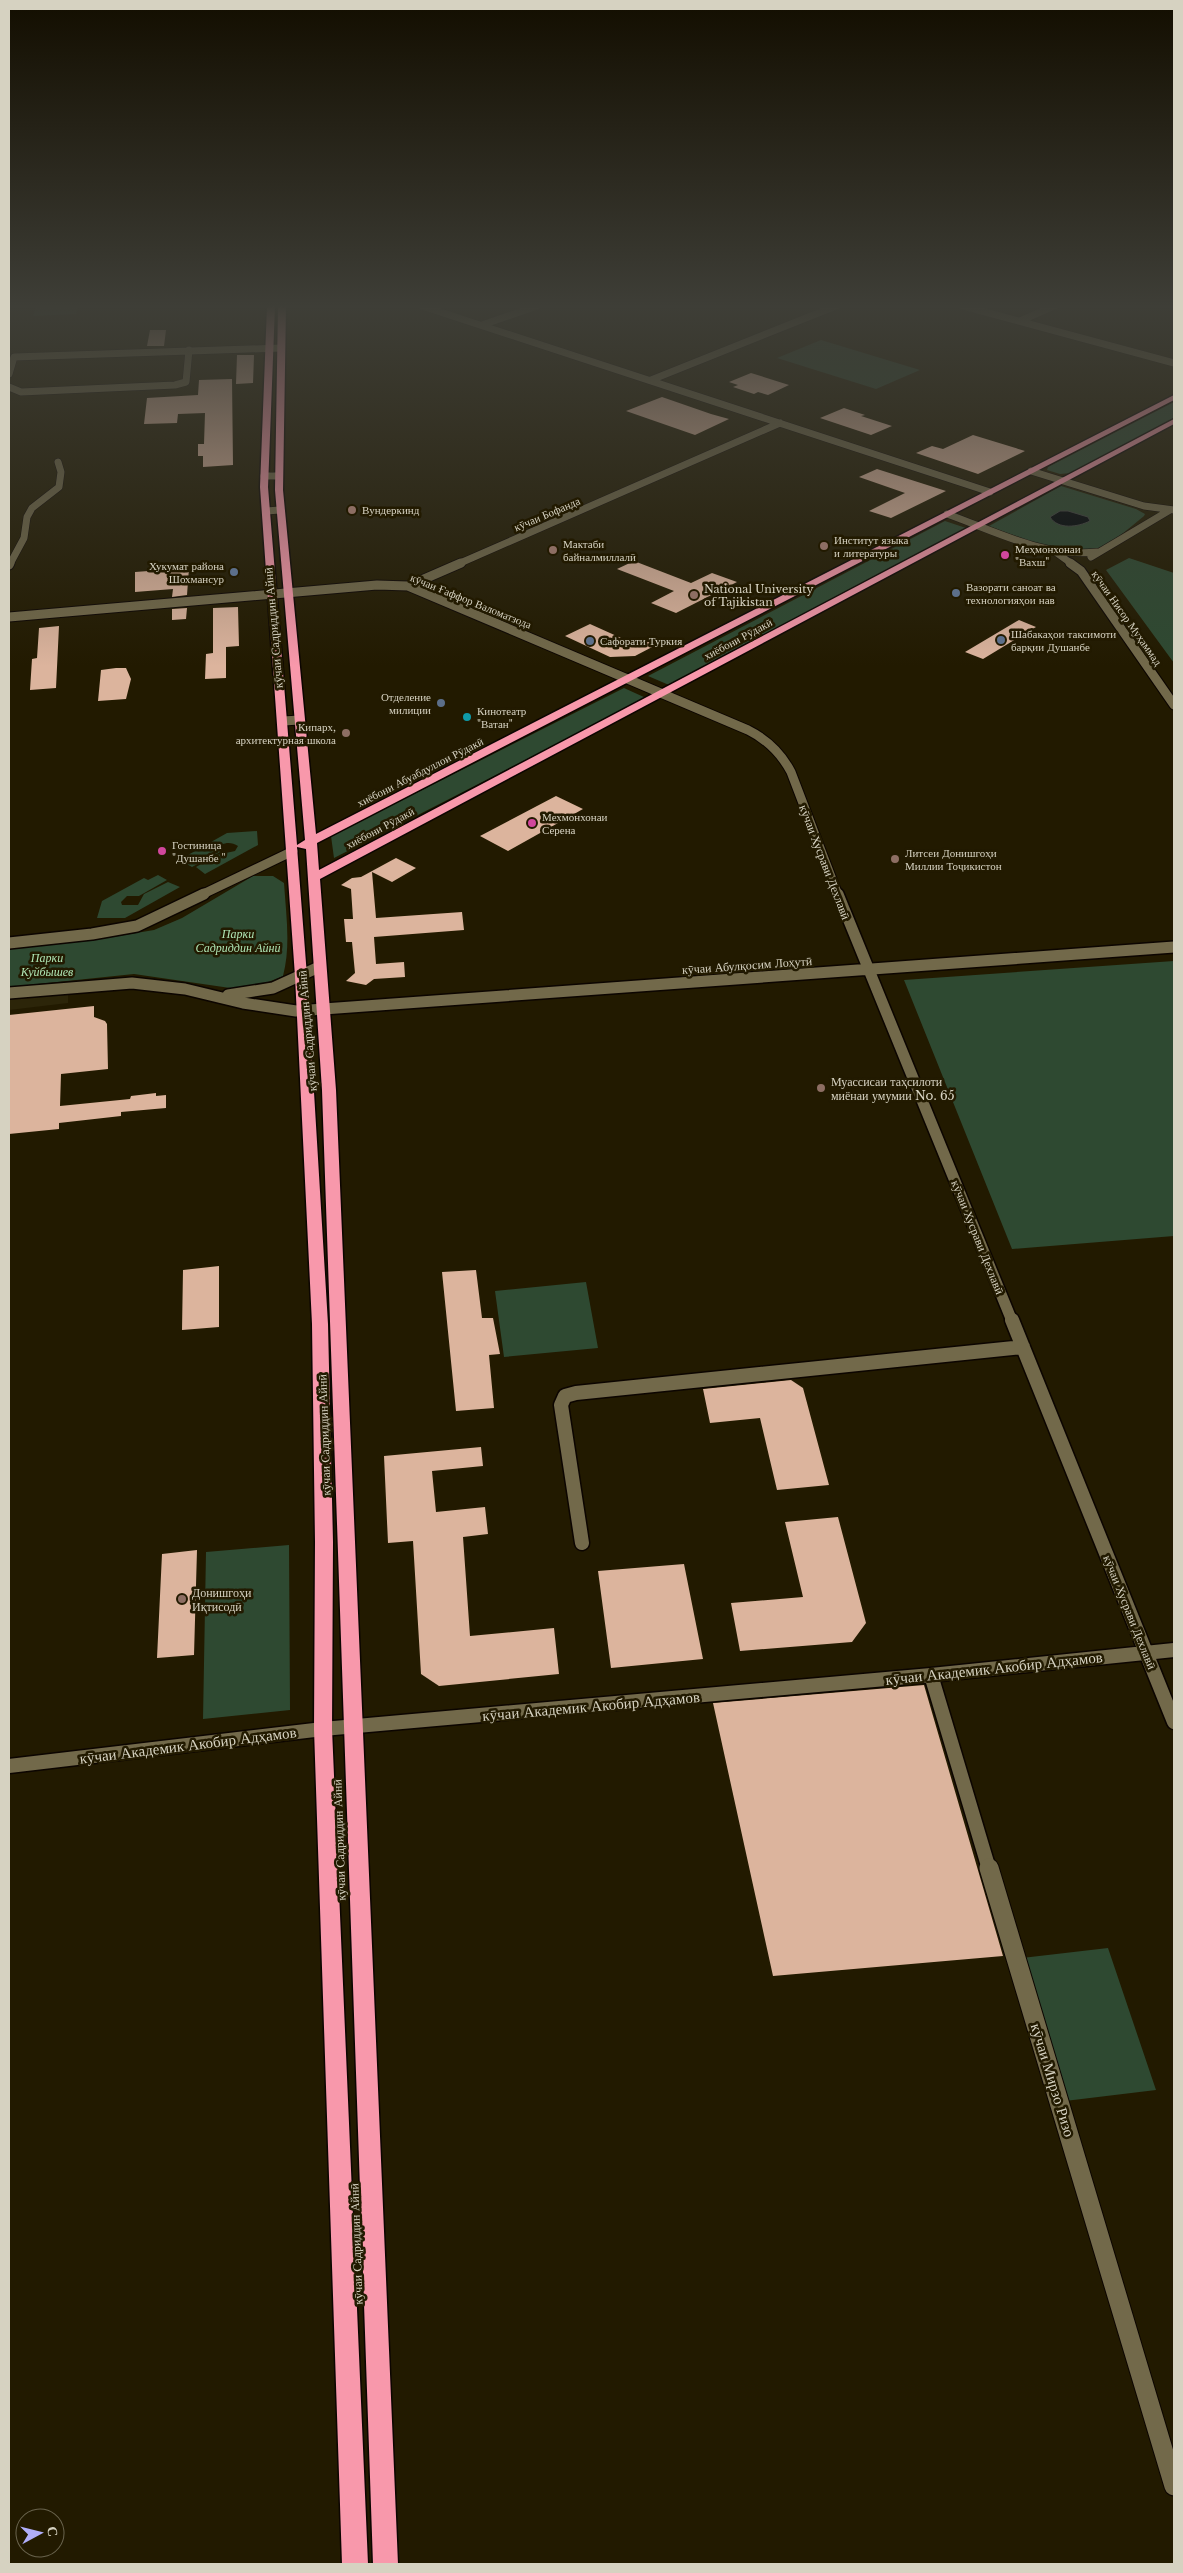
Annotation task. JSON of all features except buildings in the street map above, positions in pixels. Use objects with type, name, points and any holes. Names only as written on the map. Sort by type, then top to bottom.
[{"type":"highway","name":"кӯчаи Садриддин Айнӣ","points":[[265,426],[264,476],[266,511],[302,976],[320,1334],[324,1542],[323,1729],[355,2564]]},
{"type":"highway","name":"кӯчаи Садриддин Айнӣ","points":[[278,426],[280,510],[311,842],[329,1090],[352,1728],[386,2564]]},
{"type":"highway","name":"хиёбони Абуабдуллои Рӯдакӣ","points":[[293,851],[1118,426]]},
{"type":"highway","name":"хиёбони Рӯдакӣ","points":[[313,878],[1165,426]]},
{"type":"street","name":"кӯчаи Бофанда","points":[[408,586],[773,426]]},
{"type":"street","points":[[789,426],[990,492]]},
{"type":"street","points":[[9,565],[24,538],[27,517],[32,508],[59,487],[61,472],[58,462]]},
{"type":"street","points":[[1031,471],[1144,506],[1172,510]]},
{"type":"street","points":[[264,476],[278,476]]},
{"type":"street","points":[[1144,506],[1153,511],[1157,517]]},
{"type":"street","points":[[266,511],[280,510]]},
{"type":"street","points":[[1081,571],[1083,564],[1097,552],[1172,510]]},
{"type":"street","name":"кӯчаи Нисор Муҳаммад","points":[[947,514],[1054,551],[1079,555],[1097,552]]},
{"type":"street","name":"кӯчаи Нисор Муҳаммад","points":[[1054,551],[1081,571],[1174,705]]},
{"type":"street","name":"кӯчаи Ғаффор Валоматзода","points":[[9,617],[377,585],[408,586],[754,733],[772,744],[780,753]]},
{"type":"street","points":[[282,721],[300,720]]},
{"type":"street","name":"кӯчаи Хусрави Дехлавӣ","points":[[780,753],[791,772],[867,969],[1023,1347],[1174,1722]]},
{"type":"street","name":"хиёбони Абуабдуллои Рӯдакӣ","points":[[9,943],[92,934],[138,926],[180,908],[293,851]]},
{"type":"street","name":"кӯчаи Абулқосим Лоҳутӣ","points":[[303,1010],[1174,948]]},
{"type":"street","points":[[218,996],[264,991],[319,967]]},
{"type":"street","points":[[9,993],[132,983],[218,996],[279,1009],[303,1010]]},
{"type":"street","points":[[582,1543],[561,1405],[566,1396],[576,1393],[1023,1347]]},
{"type":"street","name":"кӯчаи Академик Акобир Адҳамов","points":[[9,1766],[323,1729],[352,1728],[931,1675],[1174,1650]]},
{"type":"street","name":"кӯчаи Мирзо Ризо","points":[[931,1675],[1174,2486]]},
{"type":"shaded area","points":[[1060,511],[1068,511],[1088,517],[1090,521],[1080,525],[1063,526],[1050,517]]},
{"type":"shaded area","points":[[68,991],[68,1003],[9,1010],[9,997]]},
{"type":"green space","points":[[1127,426],[1159,426],[1072,473],[1060,474],[1047,470],[1048,467]]},
{"type":"green space","points":[[1061,486],[1136,509],[1145,514],[1126,531],[1100,548],[1082,552],[1041,545],[989,526]]},
{"type":"green space","points":[[945,521],[966,528],[669,685],[648,676]]},
{"type":"green space","points":[[1129,558],[1174,573],[1174,663],[1106,570]]},
{"type":"green space","points":[[624,688],[646,698],[334,858],[331,836]]},
{"type":"green space","points":[[257,831],[258,845],[205,874],[196,867],[217,855],[235,851],[238,846],[232,843],[224,844],[218,849],[220,852],[192,867],[183,862],[191,857],[188,855],[227,833]]},
{"type":"green space","points":[[158,875],[167,880],[139,896],[127,896],[121,902],[122,905],[138,905],[144,894],[168,882],[180,887],[125,918],[97,918],[102,901],[144,878],[148,880]]},
{"type":"green space","name":"Парки Садриддин Айнӣ","points":[[253,876],[273,876],[284,883],[287,953],[283,976],[261,985],[237,989],[134,974],[9,987],[9,949],[100,939],[154,930],[182,918]]},
{"type":"green space","points":[[1174,961],[1174,1236],[1012,1249],[904,980]]},
{"type":"green space","points":[[586,1282],[598,1348],[504,1357],[495,1291]]},
{"type":"green space","points":[[289,1545],[290,1710],[203,1719],[206,1552]]},
{"type":"green space","points":[[1108,1948],[1156,2090],[1065,2101],[1022,1958]]},
{"type":"place","name":"Вундеркинд","points":[[352,510]]},
{"type":"place","name":"Институт языка и литературы","points":[[824,546]]},
{"type":"place","name":"Мактаби байналмиллалӣ","points":[[553,550]]},
{"type":"place","name":"Меҳмонхонаи \"Вахш\"","points":[[1005,555]]},
{"type":"place","name":"Хукумат района Шохмансур","points":[[234,572]]},
{"type":"place","name":"Вазорати саноат ва технологияҳои нав","points":[[956,593]]},
{"type":"place","name":"National University of Tajikistan","points":[[694,595]]},
{"type":"place","name":"Шабакаҳои таксимоти барқии Душанбе","points":[[1001,640]]},
{"type":"place","name":"Сафорати Туркия","points":[[590,641]]},
{"type":"place","name":"Отделение милиции","points":[[441,703]]},
{"type":"place","name":"Кинотеатр \"Ватан\"","points":[[467,717]]},
{"type":"place","name":"Кипарх, архитектурная школа","points":[[346,733]]},
{"type":"place","name":"Мехмонхонаи Серена","points":[[532,823]]},
{"type":"place","name":"Гостиница \"Душанбе \"","points":[[162,851]]},
{"type":"place","name":"Литсеи Донишгоҳи Миллии Тоҷикистон","points":[[895,859]]},
{"type":"place","name":"Муассисаи таҳсилоти миёнаи умумии No. 65","points":[[821,1088]]},
{"type":"place","name":"Донишгоҳи Иқтисодӣ","points":[[182,1599]]},
{"type":"park label","name":"Парки Куйбышев","points":[[47,964]]}]
